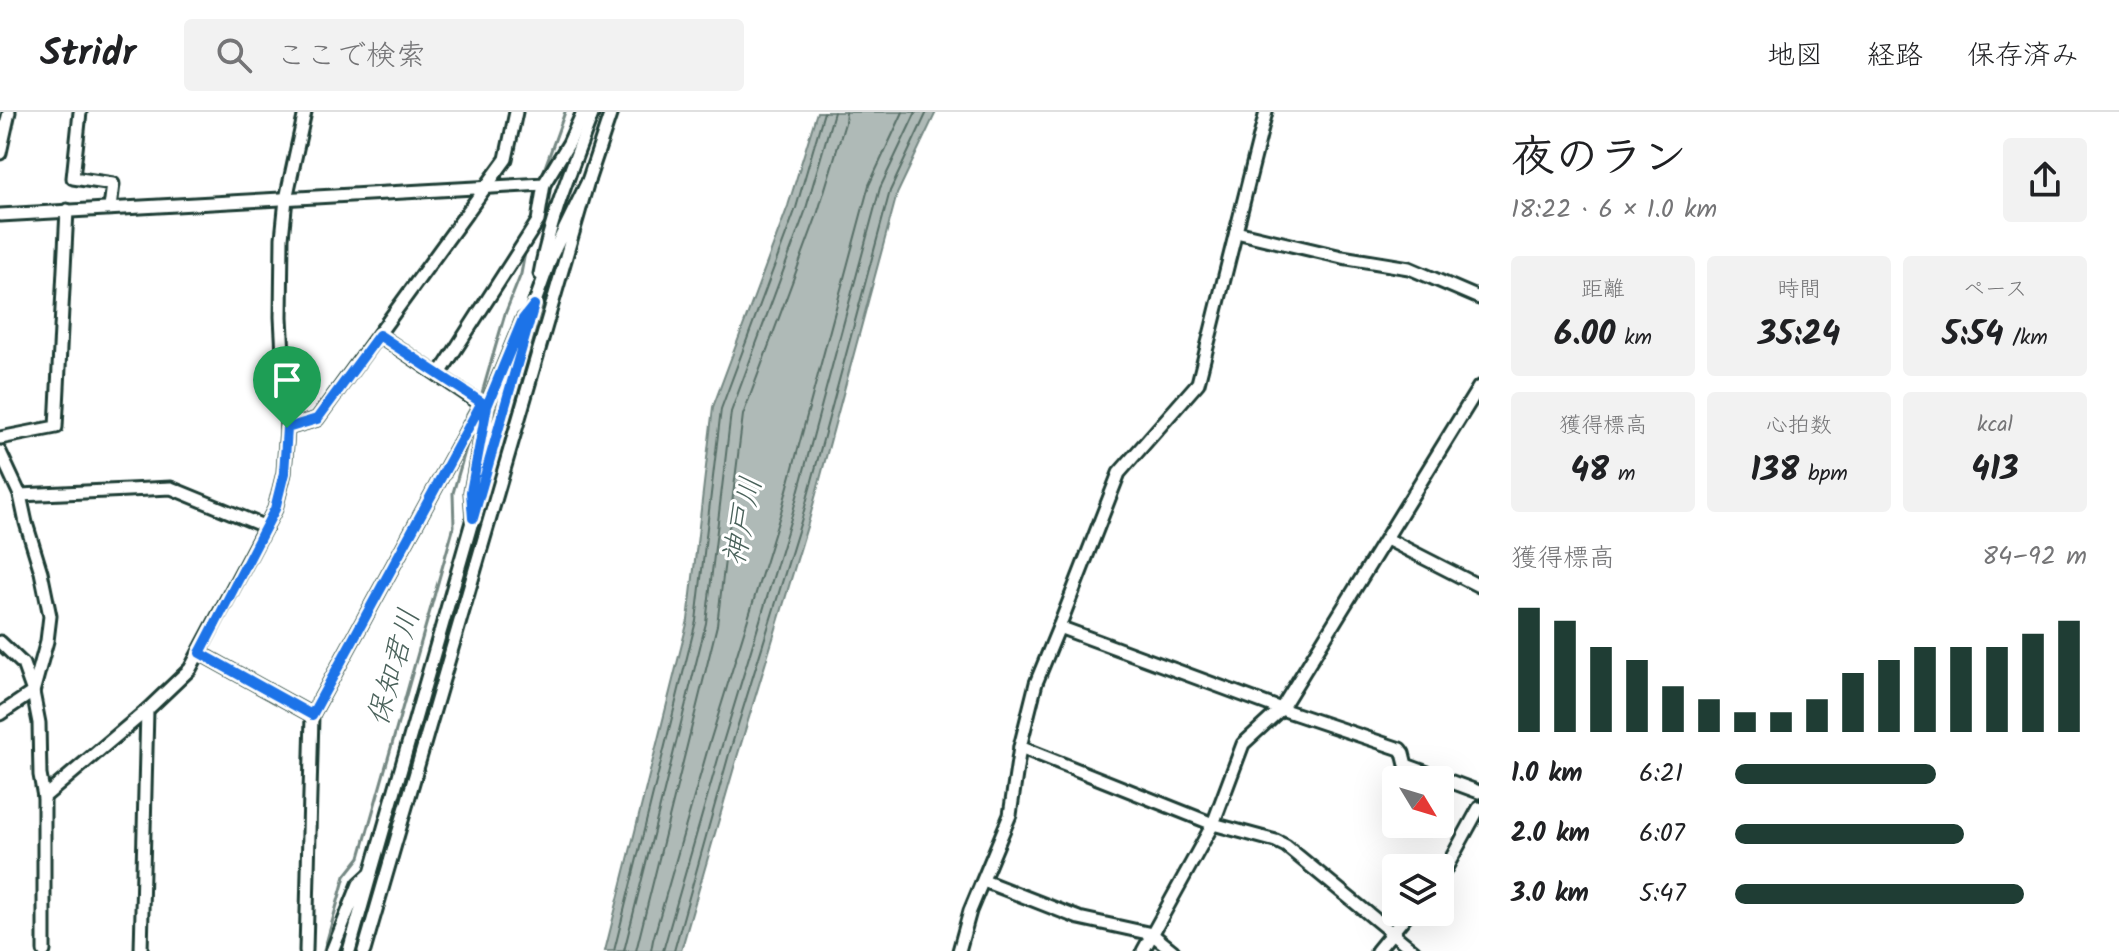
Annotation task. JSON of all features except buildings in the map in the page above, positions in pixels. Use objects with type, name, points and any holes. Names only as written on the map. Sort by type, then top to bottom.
[{"type":"street","points":[[0,153],[9,112]]},
{"type":"street","points":[[80,112],[73,178],[113,184],[110,208]]},
{"type":"street","points":[[44,797],[147,710],[190,669],[275,509],[284,473],[287,428],[281,317],[282,238],[286,199],[305,112]]},
{"type":"street","points":[[287,428],[317,419],[379,335],[506,159],[516,112]]},
{"type":"street","points":[[439,375],[538,221],[544,184],[569,143],[583,112]]},
{"type":"street","points":[[306,951],[312,715],[484,405],[523,319],[534,305],[547,242],[593,112]]},
{"type":"street","points":[[364,951],[588,181],[611,112]]},
{"type":"street","points":[[959,951],[970,911],[1010,815],[1020,747],[1036,683],[1119,473],[1198,383],[1266,112]]},
{"type":"street","points":[[349,951],[534,305],[552,255],[588,181]]},
{"type":"street","points":[[0,215],[544,184]]},
{"type":"street","points":[[0,438],[56,427],[67,210]]},
{"type":"street","points":[[1236,232],[1342,257],[1409,268],[1479,298]]},
{"type":"street","points":[[379,335],[484,405]]},
{"type":"street","points":[[1143,951],[1213,824],[1243,744],[1281,709],[1479,387]]},
{"type":"street","points":[[473,518],[471,492],[484,405]]},
{"type":"street","points":[[0,452],[20,495],[50,616],[47,641],[33,692],[0,714]]},
{"type":"street","points":[[20,495],[171,488],[266,527]]},
{"type":"street","points":[[1387,539],[1479,586]]},
{"type":"street","points":[[1059,627],[1281,709],[1400,749],[1406,765],[1479,792]]},
{"type":"street","points":[[0,642],[23,664],[39,723],[40,775],[44,797],[44,951]]},
{"type":"street","points":[[200,653],[312,715]]},
{"type":"street","points":[[141,951],[147,710]]},
{"type":"street","points":[[1020,747],[1213,824],[1286,846],[1414,951]]},
{"type":"street","points":[[1453,854],[1479,808]]},
{"type":"street","points":[[332,951],[359,884],[371,873]]},
{"type":"street","points":[[984,881],[1079,918],[1152,934],[1173,951]]},
{"type":"street","points":[[1377,951],[1397,926]]},
{"type":"water","name":"神戸川","points":[[817,112],[936,112],[897,194],[809,520],[681,951],[605,951],[688,620],[713,407],[788,206]]},
{"type":"waterway","name":"保知君川","points":[[540,181],[565,112]]},
{"type":"waterway","name":"保知君川","points":[[531,224],[535,208]]},
{"type":"waterway","name":"保知君川","points":[[480,400],[505,314],[521,274],[526,247]]},
{"type":"waterway","name":"保知君川","points":[[324,951],[345,876],[360,857],[454,526],[453,493],[470,434]]},
{"type":"route","points":[[287,428],[284,473],[275,509],[200,653],[312,715],[481,404],[487,406],[471,492],[473,518],[534,305],[523,319],[487,406],[379,335],[317,419],[287,428]]}]
